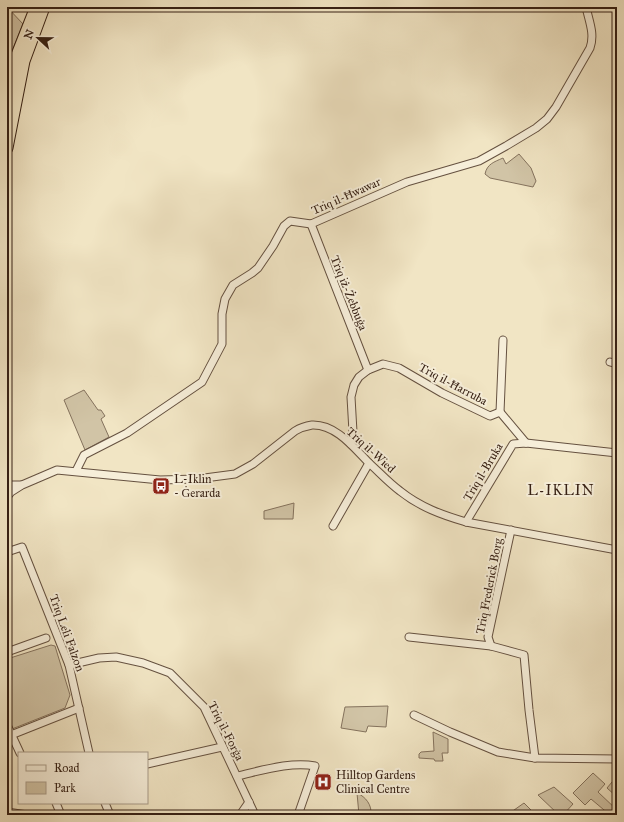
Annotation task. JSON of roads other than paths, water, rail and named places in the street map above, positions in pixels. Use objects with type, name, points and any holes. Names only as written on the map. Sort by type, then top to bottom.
[{"type":"highway","points":[[7,106],[9,60],[36,7]]},
{"type":"highway","points":[[7,148],[24,61],[44,7]]},
{"type":"street","name":"Triq il-Ħwawar","points":[[76,472],[84,455],[127,433],[202,382],[222,344],[222,314],[225,299],[233,285],[258,268],[284,226],[290,221],[311,224],[407,182],[480,161],[536,128],[547,119],[556,108],[593,40],[593,33],[586,7]]},
{"type":"street","name":"Triq iż-Żebbuġa","points":[[311,224],[368,370]]},
{"type":"street","points":[[500,412],[503,340]]},
{"type":"street","name":"Triq il-Ħarruba","points":[[368,370],[383,364],[399,368],[442,393],[490,416],[500,412],[526,443]]},
{"type":"street","points":[[351,444],[353,432],[351,397],[354,385],[359,377],[368,370]]},
{"type":"street","name":"Triq il-Wied","points":[[7,497],[11,492],[22,485],[57,470],[160,480],[197,479],[229,475],[244,470],[295,431],[313,425],[333,431],[351,444],[369,463],[400,491],[416,502],[442,515],[466,522],[617,550]]},
{"type":"street","points":[[526,443],[617,453]]},
{"type":"street","name":"Triq il-Bruka","points":[[466,522],[513,444],[526,443]]},
{"type":"street","points":[[333,526],[369,463]]},
{"type":"street","name":"Triq il-Wied","points":[[7,485],[22,485]]},
{"type":"street","name":"Triq Frederick Borg","points":[[491,646],[488,637],[511,530]]},
{"type":"street","name":"Triq Leli Falzon","points":[[7,552],[22,547],[69,665],[90,752]]},
{"type":"street","points":[[409,637],[491,646],[524,655],[535,758]]},
{"type":"street","points":[[7,652],[46,638]]},
{"type":"street","name":"Triq il-Forġa","points":[[69,665],[99,658],[116,657],[143,662],[170,673],[204,707],[255,815]]},
{"type":"street","points":[[11,735],[79,708]]},
{"type":"street","points":[[414,716],[498,752],[535,758],[617,759]]},
{"type":"street","points":[[7,725],[20,752]]},
{"type":"street","points":[[148,764],[222,747]]},
{"type":"street","points":[[237,776],[274,768],[306,764],[314,766],[298,815]]},
{"type":"street","points":[[240,815],[249,802]]},
{"type":"street","points":[[56,804],[61,815]]},
{"type":"street","points":[[105,804],[110,815]]},
{"type":"street","points":[[7,812],[27,815]]},
{"type":"place","name":"L-Iklin - Ġerarda","points":[[161,486]]},
{"type":"place","name":"Hilltop Gardens Clinical Centre","points":[[323,782]]},
{"type":"district","name":"L-IKLIN","points":[[561,490]]}]
